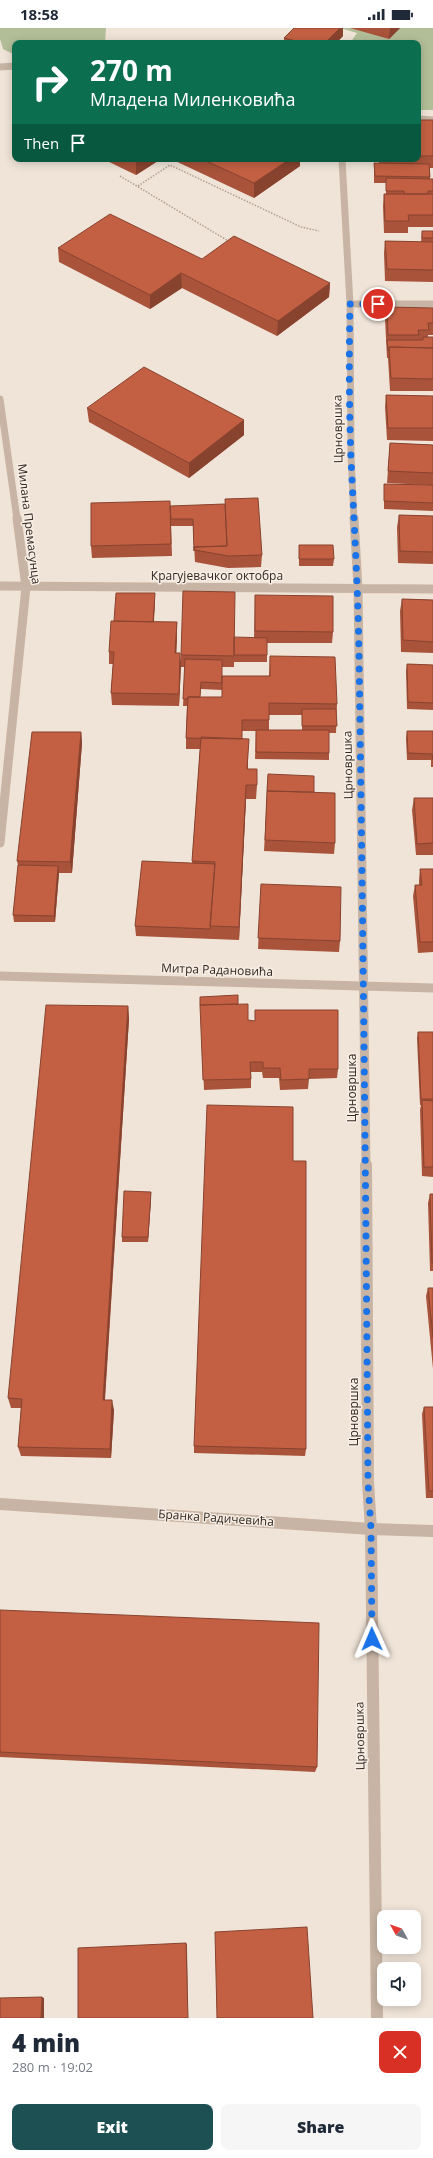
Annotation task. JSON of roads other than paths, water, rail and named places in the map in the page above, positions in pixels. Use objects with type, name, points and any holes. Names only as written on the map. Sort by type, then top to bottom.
[{"type":"street","points":[[0,67],[12,66]]},
{"type":"street","points":[[421,119],[433,120]]},
{"type":"street","name":"Црновршка","points":[[342,162],[345,237],[350,304],[351,456],[358,588],[365,987],[368,1474],[371,1529],[377,2018]]},
{"type":"street","points":[[350,304],[433,304]]},
{"type":"street","name":"Милана Премасунца","points":[[0,399],[26,587],[0,843]]},
{"type":"street","name":"Крагујевачког октобра","points":[[0,586],[433,589]]},
{"type":"street","name":"Митра Радановића","points":[[0,976],[433,988]]},
{"type":"street","name":"Бранка Радичевића","points":[[0,1504],[371,1529],[433,1530]]}]
